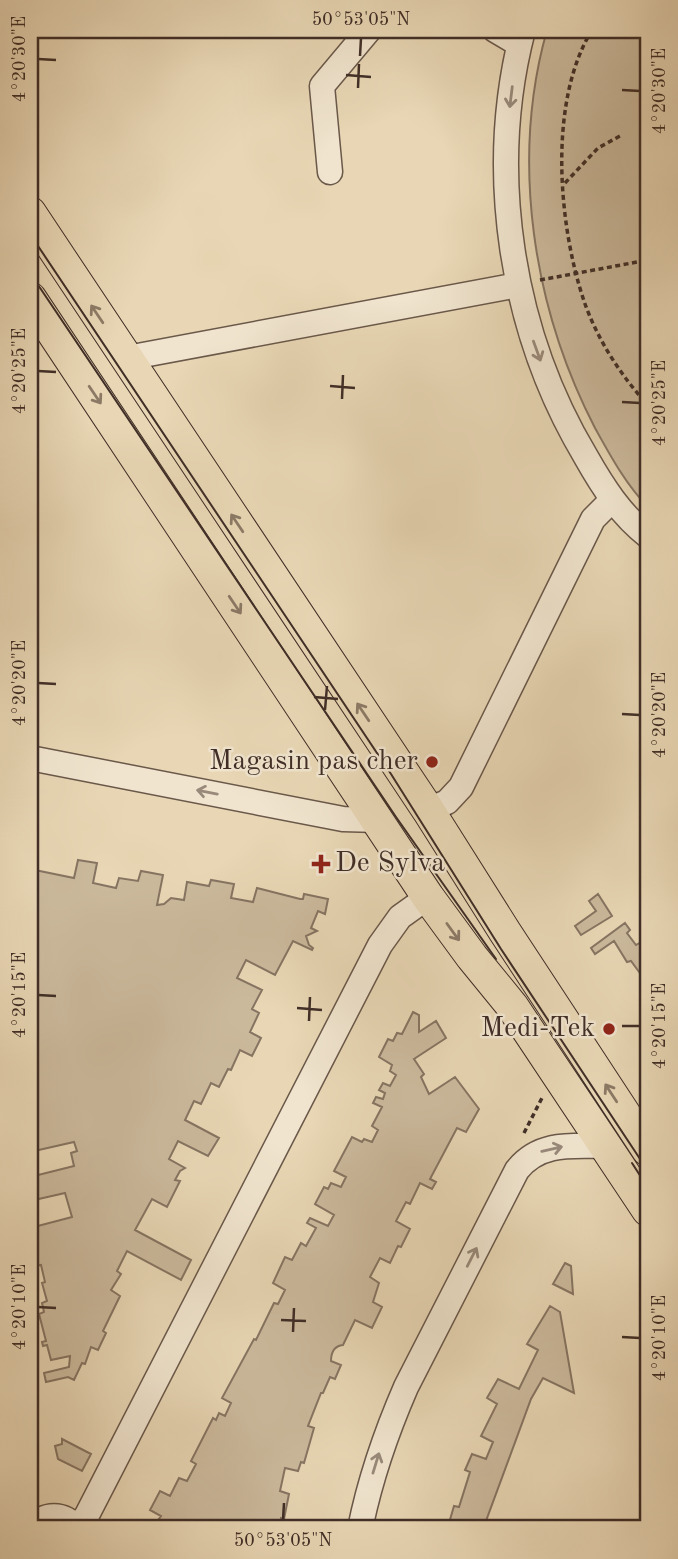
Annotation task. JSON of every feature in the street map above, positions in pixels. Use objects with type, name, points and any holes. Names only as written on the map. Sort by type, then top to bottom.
[{"type":"main road","points":[[30,214],[429,810],[505,932],[648,1150]]},
{"type":"main road","points":[[30,298],[428,897],[471,957],[507,999],[648,1210]]},
{"type":"main road","points":[[377,820],[429,810]]},
{"type":"street","points":[[330,172],[322,86],[369,30]]},
{"type":"street","points":[[495,30],[521,37],[511,99],[507,160],[509,212],[527,283],[534,343],[576,442],[612,500],[648,536]]},
{"type":"street","points":[[127,358],[527,283]]},
{"type":"street","points":[[429,810],[447,802],[461,787],[593,519],[612,500]]},
{"type":"street","points":[[30,758],[343,819],[377,820]]},
{"type":"street","points":[[33,1522],[59,1516],[73,1523],[77,1529],[87,1515],[386,934],[400,917],[428,897]]},
{"type":"street","points":[[360,1529],[377,1459],[406,1387],[517,1170],[528,1159],[546,1149],[571,1145],[606,1146]]},
{"type":"path","points":[[592,30],[576,63],[567,96],[561,152],[576,274],[597,331],[626,379],[648,405]]},
{"type":"path","points":[[564,184],[598,148],[620,136]]},
{"type":"path","points":[[527,283],[648,260]]},
{"type":"path","points":[[524,1133],[556,1073]]},
{"type":"shaded area","points":[[547,30],[648,30],[648,507],[626,479],[595,428],[556,334],[543,284],[534,233],[530,131],[536,80]]},
{"type":"shaded area","points":[[78,860],[97,863],[93,883],[116,888],[119,878],[138,881],[141,871],[163,875],[157,905],[164,904],[171,898],[184,900],[187,882],[209,886],[211,880],[234,884],[231,898],[253,902],[257,888],[300,899],[303,899],[304,894],[328,899],[325,914],[318,911],[311,928],[317,931],[306,936],[312,950],[293,941],[275,975],[246,960],[237,978],[262,990],[252,1009],[259,1013],[250,1032],[261,1038],[252,1056],[240,1050],[219,1087],[211,1083],[201,1104],[194,1101],[185,1120],[219,1138],[208,1156],[178,1141],[169,1159],[185,1168],[175,1180],[180,1181],[167,1207],[152,1199],[135,1230],[191,1260],[181,1280],[127,1251],[117,1271],[121,1274],[111,1290],[120,1296],[103,1331],[106,1333],[98,1350],[91,1347],[85,1364],[82,1363],[74,1380],[68,1377],[46,1382],[44,1373],[69,1367],[70,1356],[51,1360],[47,1345],[43,1346],[42,1342],[46,1341],[39,1314],[44,1312],[42,1303],[47,1301],[42,1283],[45,1282],[41,1265],[34,1264],[37,1263],[33,1247],[30,1246],[30,1228],[72,1217],[65,1193],[30,1201],[30,1177],[74,1166],[71,1153],[77,1151],[74,1142],[30,1152],[30,869],[74,878]]},
{"type":"shaded area","points":[[598,894],[612,916],[581,935],[575,926],[596,911],[589,901]]},
{"type":"shaded area","points":[[625,923],[630,930],[627,933],[636,945],[648,938],[648,972],[642,976],[631,961],[627,962],[614,941],[595,954],[591,948]]},
{"type":"shaded area","points":[[413,1012],[419,1015],[419,1032],[436,1021],[446,1038],[414,1059],[424,1074],[421,1077],[429,1094],[455,1077],[479,1109],[466,1132],[457,1128],[430,1179],[436,1182],[432,1189],[420,1183],[410,1204],[406,1202],[396,1221],[410,1229],[390,1263],[380,1258],[370,1277],[379,1283],[373,1302],[382,1307],[372,1328],[355,1320],[343,1345],[335,1348],[332,1353],[331,1361],[341,1365],[335,1379],[330,1377],[321,1393],[308,1426],[314,1428],[304,1463],[301,1462],[298,1471],[285,1468],[280,1491],[289,1494],[284,1519],[281,1518],[279,1529],[155,1529],[153,1527],[161,1516],[150,1510],[160,1491],[170,1496],[179,1478],[187,1481],[196,1464],[191,1461],[213,1418],[216,1420],[219,1413],[225,1416],[231,1403],[222,1398],[274,1303],[278,1304],[285,1290],[273,1283],[285,1257],[292,1260],[301,1243],[306,1246],[316,1228],[307,1223],[310,1218],[328,1226],[334,1215],[315,1204],[324,1187],[328,1189],[331,1183],[341,1187],[346,1177],[334,1171],[352,1137],[362,1142],[364,1139],[372,1142],[378,1130],[372,1126],[382,1107],[373,1103],[376,1097],[383,1099],[385,1093],[379,1090],[383,1083],[390,1086],[396,1075],[390,1071],[392,1065],[379,1057],[388,1039],[393,1041],[397,1033],[402,1034]]},
{"type":"shaded area","points":[[565,1263],[571,1266],[573,1294],[553,1284]]},
{"type":"shaded area","points":[[550,1306],[560,1312],[574,1393],[543,1378],[531,1399],[483,1529],[435,1529],[437,1521],[449,1523],[454,1506],[459,1507],[470,1472],[465,1470],[472,1454],[486,1459],[493,1442],[481,1436],[497,1404],[487,1398],[498,1379],[519,1389],[538,1350],[527,1344]]},
{"type":"shaded area","points":[[62,1439],[91,1454],[82,1471],[58,1459],[55,1446],[62,1444]]},
{"type":"tram line","points":[[30,234],[391,774],[501,949],[648,1171]]},
{"type":"tram line","points":[[30,273],[396,817],[496,959]]},
{"type":"tram line","points":[[632,1163],[648,1188]]},
{"type":"place","name":"Magasin pas cher","points":[[432,762]]},
{"type":"place","name":"De Sylva","points":[[321,864]]},
{"type":"place","name":"Medi-Tek","points":[[609,1029]]}]
